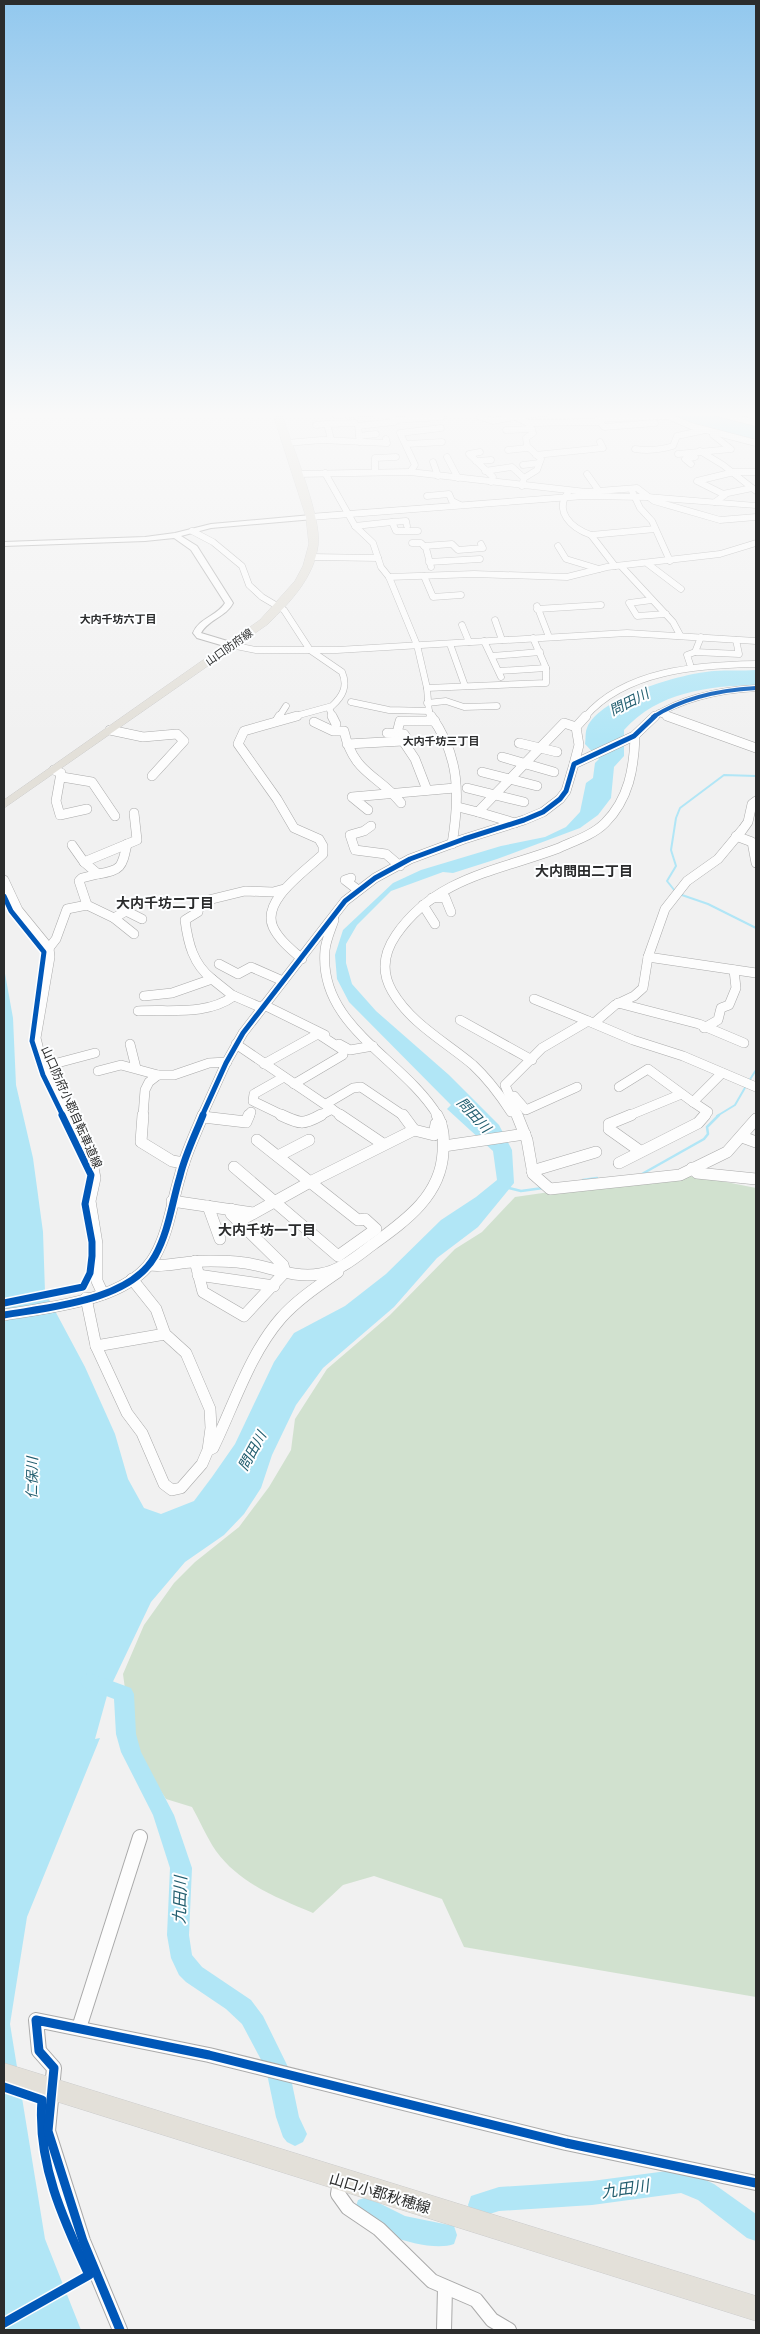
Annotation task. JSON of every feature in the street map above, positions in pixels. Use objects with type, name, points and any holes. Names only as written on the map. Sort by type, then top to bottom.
[{"type":"main road","name":"山口防府線","points":[[4,805],[58,773],[110,730],[264,622],[280,607],[300,582],[311,557],[314,544],[312,522]]},
{"type":"main road","name":"山口小郡秋穂線","points":[[4,2074],[756,2309]]},
{"type":"street","points":[[4,544],[124,541],[175,535],[226,524],[251,522]]},
{"type":"street","points":[[352,522],[374,543],[378,558],[389,577],[417,645],[427,688],[428,707],[453,757],[458,807],[452,844]]},
{"type":"street","points":[[355,526],[392,522],[396,531],[418,531]]},
{"type":"street","points":[[406,522],[407,526]]},
{"type":"street","points":[[571,522],[582,533],[591,535],[655,529]]},
{"type":"street","points":[[652,522],[670,561]]},
{"type":"street","points":[[192,531],[213,542],[242,566],[249,585],[262,597],[280,607],[287,614],[310,650],[342,672],[345,678],[346,684],[341,697],[329,708],[244,731],[238,744],[277,798],[294,828],[319,839],[324,850],[317,861],[278,895],[271,921],[282,942],[302,959]]},
{"type":"street","points":[[175,535],[194,548],[229,603],[226,609],[201,626],[197,633],[200,636],[231,645],[256,650],[337,650],[604,633],[680,635],[756,641]]},
{"type":"street","points":[[591,535],[600,549],[666,614],[678,628],[680,635]]},
{"type":"street","points":[[412,543],[424,546],[451,542],[458,550],[483,548],[481,544]]},
{"type":"street","points":[[389,577],[434,575],[567,577],[618,566],[648,564],[720,554],[756,543]]},
{"type":"street","points":[[424,546],[434,575]]},
{"type":"street","points":[[558,546],[566,559],[599,569]]},
{"type":"street","points":[[311,557],[378,558]]},
{"type":"street","points":[[428,562],[457,558],[480,559]]},
{"type":"street","points":[[648,564],[681,589]]},
{"type":"street","points":[[424,576],[433,597],[461,595]]},
{"type":"street","points":[[652,600],[628,603],[638,616],[666,614]]},
{"type":"street","points":[[548,637],[537,608],[601,605]]},
{"type":"street","points":[[495,620],[502,640]]},
{"type":"street","points":[[462,625],[469,642]]},
{"type":"street","points":[[695,652],[701,637]]},
{"type":"street","points":[[427,688],[504,684],[518,686],[546,683],[546,668],[533,638]]},
{"type":"street","points":[[690,664],[687,655],[695,652],[738,654],[736,640]]},
{"type":"street","points":[[484,641],[504,684]]},
{"type":"street","points":[[450,644],[465,686]]},
{"type":"street","points":[[492,656],[540,652]]},
{"type":"street","points":[[4,1315],[102,1294],[132,1279],[150,1265],[160,1248],[184,1162],[236,1044],[283,981],[302,959],[334,912],[358,890],[380,875],[452,844],[536,815],[561,798],[571,781],[576,763],[579,745],[576,727],[598,703],[613,694],[646,680],[702,666],[756,664]]},
{"type":"street","points":[[498,671],[546,668]]},
{"type":"street","points":[[576,763],[633,736],[659,713],[683,702],[716,694],[756,688]]},
{"type":"street","points":[[351,702],[389,710],[428,707],[446,701],[452,705],[497,706]]},
{"type":"street","points":[[277,721],[286,706]]},
{"type":"street","points":[[329,708],[336,724]]},
{"type":"street","points":[[659,713],[756,748]]},
{"type":"street","points":[[397,733],[400,721],[435,720]]},
{"type":"street","points":[[314,722],[333,730],[344,731],[346,744],[369,776],[394,793],[401,803]]},
{"type":"street","points":[[478,812],[523,763],[564,723],[576,727]]},
{"type":"street","points":[[110,730],[143,737],[177,734],[184,741],[152,776]]},
{"type":"street","points":[[387,733],[404,734],[406,738],[403,741]]},
{"type":"street","points":[[518,1120],[492,1086],[472,1066],[431,1032],[399,1001],[386,976],[385,955],[398,930],[431,898],[469,878],[510,863],[550,852],[605,824],[624,800],[631,782],[633,736]]},
{"type":"street","points":[[346,744],[403,741]]},
{"type":"street","points":[[403,741],[415,759],[427,790]]},
{"type":"street","points":[[519,743],[557,752]]},
{"type":"street","points":[[502,757],[554,772]]},
{"type":"street","points":[[482,772],[537,786]]},
{"type":"street","points":[[87,809],[60,815],[56,807],[58,773],[92,782],[115,816]]},
{"type":"street","points":[[368,810],[352,797],[455,788]]},
{"type":"street","points":[[467,788],[524,802]]},
{"type":"street","points":[[756,802],[752,804],[746,825],[718,858],[700,869],[676,893],[665,909],[648,957],[643,988],[634,996],[618,1003],[591,1022],[542,1048],[505,1086],[517,1111],[534,1174],[550,1189],[680,1175],[727,1152],[756,1119]]},
{"type":"street","points":[[458,807],[515,823]]},
{"type":"street","points":[[84,862],[137,840],[134,813]]},
{"type":"street","points":[[371,826],[364,831],[350,835],[356,850],[386,854],[400,866]]},
{"type":"street","points":[[736,836],[752,842],[756,864]]},
{"type":"street","points":[[87,905],[79,881],[82,878],[114,871],[122,865],[127,844]]},
{"type":"street","points":[[72,845],[84,862],[98,874]]},
{"type":"street","points":[[498,875],[510,863]]},
{"type":"street","points":[[351,878],[345,880],[358,890]]},
{"type":"street","points":[[4,880],[18,910],[49,948],[50,957],[36,1038],[46,1066],[93,1168],[95,1178],[90,1201],[97,1244],[97,1281],[102,1294]]},
{"type":"street","points":[[285,888],[273,892],[245,891],[200,902],[198,913],[185,920],[188,947],[201,972],[224,986],[234,996],[245,998],[317,1030],[350,1050],[374,1046]]},
{"type":"street","points":[[431,898],[445,897],[451,912]]},
{"type":"street","points":[[49,948],[56,939],[66,909],[87,905],[114,918],[134,934]]},
{"type":"street","points":[[424,905],[435,924]]},
{"type":"street","points":[[114,918],[126,911],[142,919]]},
{"type":"street","points":[[150,1265],[162,1267],[195,1261],[242,1262],[285,1272],[322,1274],[342,1265],[386,1235],[424,1204],[438,1179],[447,1146],[444,1130],[440,1123],[425,1098],[335,1004],[326,985],[322,954],[336,915],[334,912]]},
{"type":"street","points":[[648,957],[756,973]]},
{"type":"street","points":[[219,964],[238,974],[251,967],[283,981]]},
{"type":"street","points":[[704,1028],[718,1020],[722,1008],[728,1005],[736,988],[734,970]]},
{"type":"street","points":[[144,996],[172,993],[212,979]]},
{"type":"street","points":[[138,1011],[156,1009],[189,1011],[228,1002],[234,996]]},
{"type":"street","points":[[534,999],[751,1085]]},
{"type":"street","points":[[618,1003],[699,1024],[704,1028],[744,1043]]},
{"type":"street","points":[[460,1020],[532,1060]]},
{"type":"street","points":[[264,1064],[316,1035],[320,1035],[343,1050],[343,1055],[294,1084]]},
{"type":"street","points":[[130,1044],[136,1068]]},
{"type":"street","points":[[236,1044],[383,1144]]},
{"type":"street","points":[[46,1066],[95,1053]]},
{"type":"street","points":[[98,1071],[121,1065],[169,1076],[208,1063],[227,1062]]},
{"type":"street","points":[[619,1086],[648,1069],[664,1077],[679,1095],[708,1112],[698,1123],[619,1163]]},
{"type":"street","points":[[693,1102],[722,1073]]},
{"type":"street","points":[[158,1075],[149,1082],[145,1090],[141,1142],[172,1161],[184,1162]]},
{"type":"street","points":[[284,1078],[254,1094],[253,1102],[297,1123],[307,1123],[353,1088],[361,1087],[402,1113],[414,1130]]},
{"type":"street","points":[[507,1093],[512,1094],[526,1110],[577,1087]]},
{"type":"street","points":[[640,1152],[609,1128],[609,1124],[679,1095]]},
{"type":"street","points":[[203,1117],[246,1122],[251,1112]]},
{"type":"street","points":[[238,1222],[275,1200],[414,1130],[434,1135],[436,1124],[440,1123]]},
{"type":"street","points":[[447,1146],[522,1134]]},
{"type":"street","points":[[742,1137],[756,1142]]},
{"type":"street","points":[[234,1167],[275,1200],[338,1256],[376,1229],[365,1219],[358,1220],[257,1140]]},
{"type":"street","points":[[278,1156],[309,1140]]},
{"type":"street","points":[[534,1174],[596,1152]]},
{"type":"street","points":[[692,1168],[697,1173],[756,1179]]},
{"type":"street","points":[[172,1201],[253,1213]]},
{"type":"street","points":[[208,1206],[220,1239]]},
{"type":"street","points":[[231,1209],[231,1214],[283,1265],[285,1272]]},
{"type":"street","points":[[195,1261],[203,1292],[244,1316],[285,1272]]},
{"type":"street","points":[[208,1450],[213,1448],[252,1365],[274,1327],[306,1295],[345,1267],[342,1265]]},
{"type":"street","points":[[198,1274],[274,1286]]},
{"type":"street","points":[[83,1299],[96,1346],[127,1413],[142,1433],[164,1484],[172,1490],[181,1488],[202,1464],[208,1450],[211,1428],[210,1409],[186,1353],[166,1334],[156,1309],[132,1279]]},
{"type":"street","points":[[96,1346],[166,1334]]},
{"type":"street","points":[[79,2028],[140,1837]]},
{"type":"street","points":[[120,2330],[83,2241],[52,2146],[48,2131],[47,2087],[54,2068],[38,2051],[36,2020],[209,2055],[566,2143],[756,2183]]},
{"type":"street","points":[[340,2180],[338,2194],[348,2208],[378,2229],[432,2281],[476,2300],[492,2320],[509,2330]]},
{"type":"street","points":[[444,2330],[445,2288]]},
{"type":"green space","points":[[696,1176],[756,1188],[756,1997],[464,1947],[442,1899],[374,1876],[343,1885],[313,1913],[260,1889],[236,1872],[216,1851],[192,1807],[166,1799],[133,1748],[123,1674],[144,1625],[174,1583],[195,1562],[239,1527],[269,1487],[291,1450],[295,1419],[327,1369],[390,1315],[455,1249],[482,1232],[515,1197],[598,1185]]},
{"type":"water","points":[[756,670],[756,685],[720,687],[685,694],[668,699],[637,717],[624,730],[624,756],[614,767],[611,798],[598,815],[580,828],[497,859],[453,873],[443,872],[391,891],[357,925],[346,944],[346,963],[352,984],[376,1011],[449,1075],[499,1125],[512,1150],[514,1183],[478,1227],[437,1258],[394,1307],[323,1368],[296,1405],[272,1455],[261,1488],[244,1514],[224,1535],[185,1562],[151,1602],[108,1692],[95,1739],[100,1738],[27,1917],[10,2024],[45,2239],[81,2330],[4,2330],[4,968],[13,1018],[16,1085],[33,1158],[43,1232],[45,1292],[85,1367],[115,1434],[128,1479],[144,1508],[161,1514],[194,1501],[212,1477],[235,1444],[274,1362],[294,1333],[345,1306],[386,1274],[441,1220],[476,1197],[497,1180],[493,1151],[447,1109],[451,1105],[349,1002],[337,979],[335,955],[343,930],[393,883],[421,870],[501,846],[545,837],[566,827],[580,812],[586,783],[593,778],[595,763],[599,759],[585,744],[586,730],[595,717],[608,706],[643,689],[683,676],[714,671]]},
{"type":"waterway","points":[[675,891],[667,881],[676,866],[671,850],[676,818],[680,808],[724,775],[756,776]]},
{"type":"waterway","points":[[679,894],[708,904],[756,928]]},
{"type":"waterway","points":[[749,1081],[756,1070]]},
{"type":"waterway","points":[[717,1116],[735,1105],[746,1086]]},
{"type":"waterway","points":[[642,1174],[704,1139],[708,1134],[707,1127],[719,1115]]},
{"type":"waterway","points":[[583,1180],[597,1178]]},
{"type":"waterway","points":[[509,1188],[521,1191],[543,1188]]},
{"type":"waterway","name":"九田川","points":[[90,1681],[124,1694],[127,1741],[135,1763],[164,1815],[179,1859],[182,1890],[178,1935],[182,1958],[194,1975],[234,2001],[250,2016],[274,2060],[283,2088],[288,2117],[295,2134]]},
{"type":"waterway","name":"九田川","points":[[480,2205],[499,2199],[592,2193],[682,2181],[706,2192],[756,2229]]},
{"type":"waterway","name":"九田川","points":[[367,2209],[404,2228],[424,2234],[445,2235]]},
{"type":"cycle path","points":[[4,1315],[61,1305],[99,1295],[117,1288],[134,1278],[148,1266],[161,1245],[184,1162],[211,1096],[234,1048],[250,1023],[302,959],[333,915],[359,889],[410,859],[543,812],[560,799],[566,791],[574,764],[634,736],[653,717],[667,709],[704,695],[756,688]]},
{"type":"cycle path","name":"山口防府小郡自転車道線","points":[[4,896],[11,911],[44,952],[32,1041],[43,1075],[91,1175],[85,1204],[92,1242],[90,1273],[83,1287],[4,1303]]},
{"type":"cycle path","points":[[120,2330],[83,2241],[48,2131],[54,2068],[39,2051],[36,2020],[209,2055],[566,2143],[756,2183]]},
{"type":"cycle path","points":[[4,2087],[42,2100],[40,2122],[46,2167],[61,2212],[89,2275],[4,2323]]},
{"type":"district","name":"大内千坊六丁目","points":[[118,619]]},
{"type":"district","name":"大内千坊三丁目","points":[[441,741]]},
{"type":"district","name":"大内問田二丁目","points":[[584,871]]},
{"type":"district","name":"大内千坊二丁目","points":[[165,903]]},
{"type":"district","name":"大内千坊一丁目","points":[[267,1230]]},
{"type":"water label","name":"問田川","points":[[629,702]]},
{"type":"water label","name":"問田川","points":[[474,1115]]},
{"type":"water label","name":"問田川","points":[[252,1451]]},
{"type":"water label","name":"仁保川","points":[[32,1478]]}]
